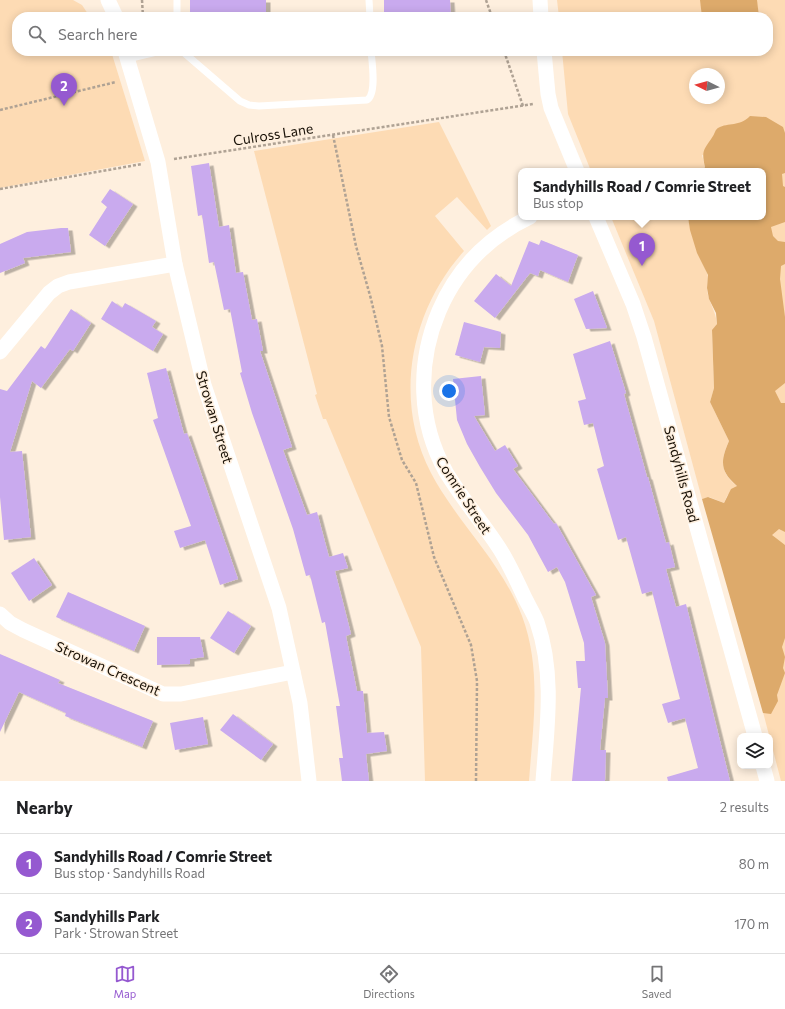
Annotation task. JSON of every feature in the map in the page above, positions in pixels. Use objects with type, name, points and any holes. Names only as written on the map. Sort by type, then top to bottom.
[{"type":"street","points":[[108,0],[114,12]]},
{"type":"street","points":[[540,0],[541,12]]},
{"type":"street","name":"Strowan Street","points":[[126,56],[158,162],[176,264],[204,385],[278,608],[300,703],[309,781]]},
{"type":"street","points":[[545,56],[550,102],[576,168]]},
{"type":"street","name":"Comrie Street","points":[[525,220],[487,244],[477,253],[456,279],[441,305],[431,333],[425,362],[423,389],[429,431],[445,471],[502,552],[536,621],[545,652],[549,684],[543,781]]},
{"type":"street","name":"Sandyhills Road","points":[[597,220],[633,304],[644,337],[753,733]]},
{"type":"street","points":[[0,352],[49,293],[58,286],[70,282],[176,264]]},
{"type":"street","name":"Strowan Crescent","points":[[0,614],[23,630],[163,694],[181,694],[293,672]]},
{"type":"street","points":[[764,769],[767,781]]},
{"type":"lane","points":[[177,0],[177,12]]},
{"type":"lane","points":[[369,0],[370,12]]},
{"type":"lane","points":[[188,56],[240,100],[249,105],[259,106],[367,100],[370,98],[373,91],[371,56]]},
{"type":"path","points":[[142,0],[143,12]]},
{"type":"path","points":[[486,0],[490,12]]},
{"type":"path","points":[[506,56],[523,106]]},
{"type":"path","points":[[0,110],[133,78]]},
{"type":"path","name":"Culross Lane","points":[[0,189],[158,162],[550,102]]},
{"type":"path","points":[[333,135],[356,246],[382,346],[389,418],[402,460],[416,483],[434,557],[471,645],[477,681],[476,781]]},
{"type":"shaded area","points":[[0,0],[73,0],[82,5],[87,12],[12,12],[12,56],[113,56],[145,161],[0,188]]},
{"type":"shaded area","points":[[557,0],[785,0],[785,781],[781,781],[773,750],[773,733],[768,733],[757,689],[762,220],[766,220],[766,168],[752,168],[702,155],[704,168],[590,168],[568,114],[562,56],[773,56],[773,12],[558,12]]},
{"type":"shaded area","points":[[700,0],[757,0],[758,12],[701,12]]},
{"type":"shaded area","points":[[750,116],[766,117],[783,127],[785,133],[785,173],[782,174],[783,186],[785,187],[785,222],[771,227],[773,236],[778,241],[785,242],[785,264],[781,266],[780,279],[785,317],[785,383],[775,391],[781,403],[785,403],[785,532],[779,529],[772,535],[785,545],[785,638],[782,647],[785,657],[783,668],[785,673],[777,695],[778,701],[771,714],[763,713],[702,499],[708,497],[724,503],[731,489],[737,486],[727,476],[723,466],[724,455],[729,441],[710,402],[714,388],[712,330],[717,324],[716,313],[709,299],[707,288],[708,275],[697,253],[688,220],[766,220],[766,168],[704,168],[703,153],[705,147],[716,130],[722,126],[742,122]]},
{"type":"shaded area","points":[[439,122],[491,226],[487,230],[457,197],[435,216],[464,251],[446,275],[431,301],[420,328],[413,357],[411,386],[413,416],[419,445],[431,473],[442,492],[503,578],[522,616],[532,656],[534,677],[534,719],[529,781],[425,781],[421,647],[326,419],[323,419],[315,395],[317,394],[254,151]]},
{"type":"shaded area","points":[[612,220],[688,220],[693,239],[708,275],[707,289],[717,324],[712,331],[714,388],[710,402],[729,441],[724,454],[723,466],[727,476],[737,486],[727,496],[724,503],[709,497],[702,499],[654,321]]},
{"type":"building","points":[[190,0],[266,0],[266,12],[190,12]]},
{"type":"building","points":[[384,0],[450,0],[451,12],[384,12]]},
{"type":"building","points":[[209,163],[219,227],[229,225],[236,273],[243,272],[252,320],[257,319],[263,351],[260,351],[292,447],[283,450],[307,515],[317,512],[329,557],[343,553],[348,568],[335,571],[351,634],[346,636],[357,691],[363,691],[367,733],[384,732],[387,751],[366,754],[369,781],[342,781],[339,758],[343,758],[336,706],[340,706],[325,622],[322,623],[310,575],[306,576],[293,529],[252,413],[240,373],[242,372],[230,309],[224,310],[214,262],[209,263],[202,215],[198,216],[191,166]]},
{"type":"building","points":[[110,189],[133,204],[105,246],[89,235],[107,207],[101,202]]},
{"type":"building","points":[[68,228],[71,252],[23,258],[25,263],[0,273],[0,244],[27,232]]},
{"type":"building","points":[[541,240],[578,255],[568,282],[540,270],[538,276],[530,273],[495,318],[474,301],[496,274],[511,286],[529,241],[539,245]]},
{"type":"building","points":[[593,291],[607,328],[586,329],[574,299]]},
{"type":"building","points":[[112,301],[122,308],[125,303],[156,321],[152,327],[163,334],[153,351],[101,319]]},
{"type":"building","points":[[71,309],[91,323],[73,351],[70,349],[41,388],[32,381],[10,452],[22,451],[31,537],[4,540],[0,497],[0,389],[7,391],[41,346],[45,349]]},
{"type":"building","points":[[464,322],[501,332],[500,348],[484,347],[480,362],[455,355]]},
{"type":"building","points":[[610,341],[626,393],[624,394],[666,543],[669,542],[675,567],[666,569],[676,607],[686,604],[730,781],[668,781],[667,777],[698,768],[685,718],[668,723],[662,704],[680,699],[652,591],[642,594],[626,537],[618,540],[597,469],[604,466],[593,423],[584,425],[578,401],[586,399],[573,354]]},
{"type":"building","points":[[166,368],[184,434],[187,433],[238,579],[220,585],[205,540],[180,548],[174,531],[191,526],[153,420],[158,418],[147,373]]},
{"type":"building","points":[[481,376],[485,415],[474,416],[495,451],[505,445],[518,466],[513,469],[554,524],[556,523],[596,595],[591,597],[605,643],[608,698],[605,698],[600,750],[606,750],[605,781],[572,781],[581,688],[578,688],[576,661],[585,661],[584,643],[565,582],[557,567],[548,572],[528,535],[496,493],[480,467],[467,444],[457,420],[453,379]]},
{"type":"building","points":[[34,558],[52,585],[29,601],[11,573]]},
{"type":"building","points":[[68,592],[145,626],[134,651],[56,617]]},
{"type":"building","points":[[228,611],[251,626],[234,653],[210,638]]},
{"type":"building","points":[[157,637],[200,637],[204,657],[190,659],[190,664],[157,665]]},
{"type":"building","points":[[0,654],[60,680],[58,683],[153,721],[142,747],[65,716],[66,713],[19,692],[0,732]]},
{"type":"building","points":[[233,714],[273,744],[261,760],[220,730]]},
{"type":"building","points":[[203,717],[208,744],[175,750],[170,723]]},
{"type":"place","name":"Sandyhills Park","points":[[64,106]]},
{"type":"place","name":"Sandyhills Road / Comrie Street","points":[[642,266]]}]
